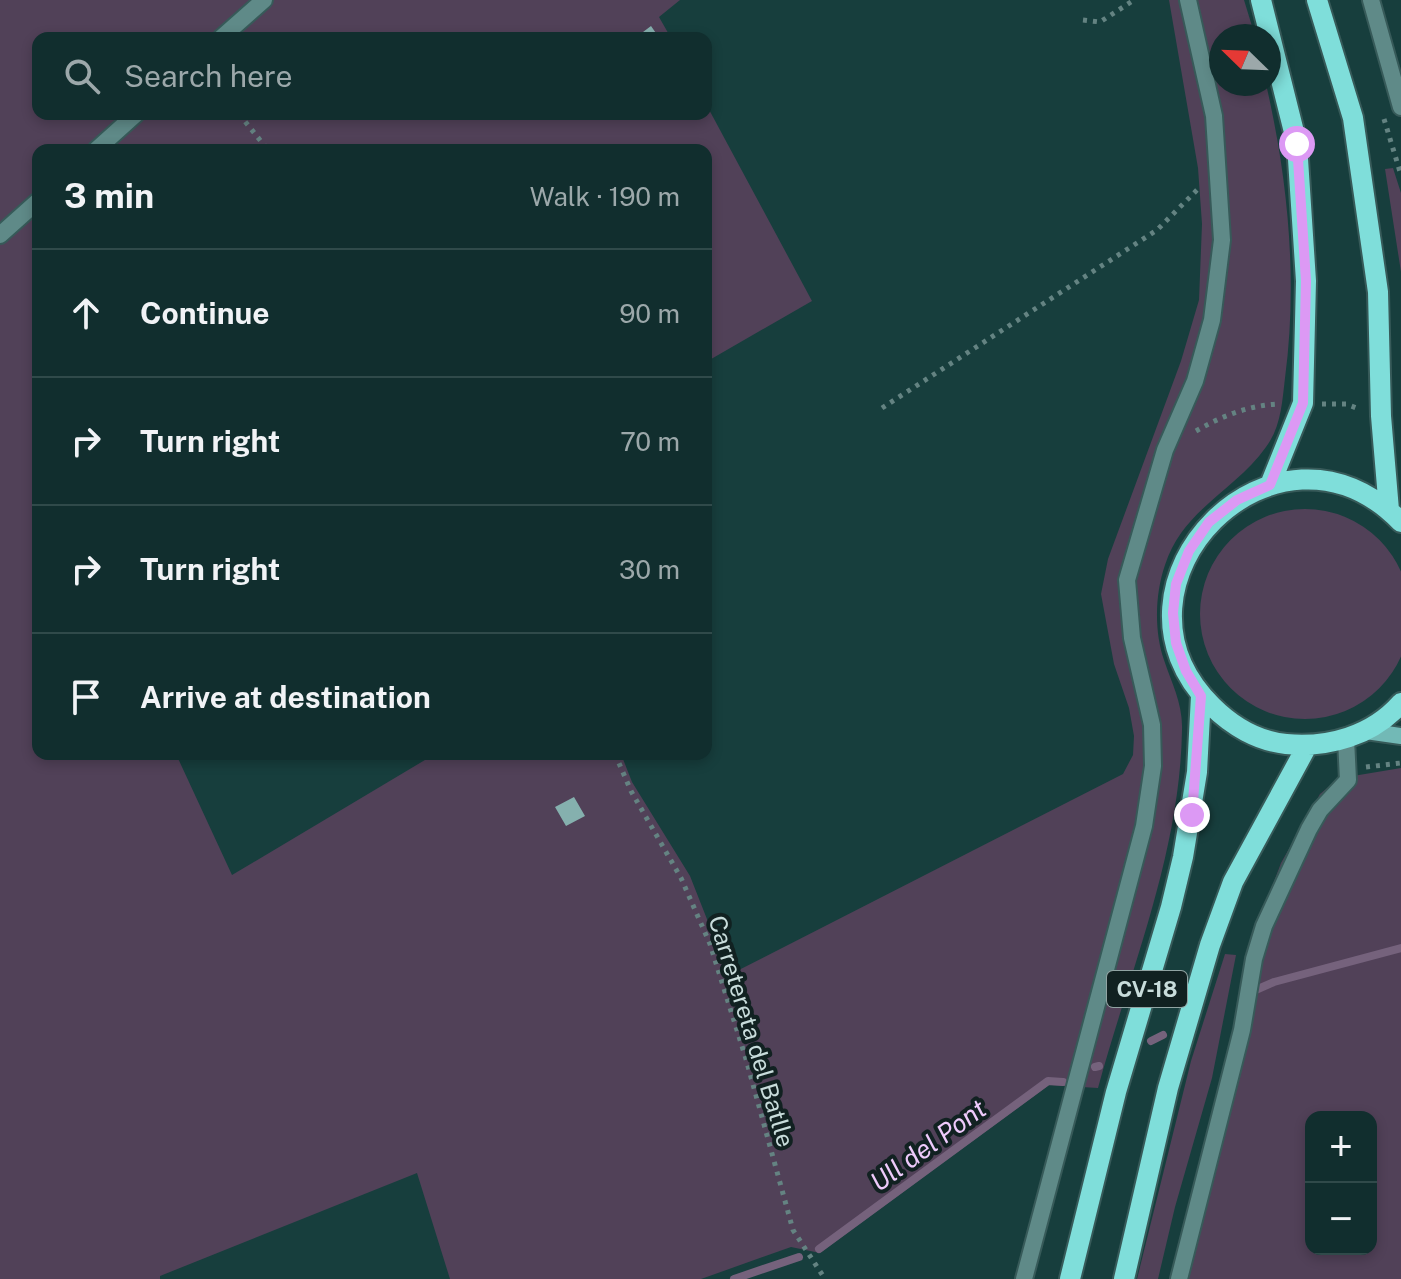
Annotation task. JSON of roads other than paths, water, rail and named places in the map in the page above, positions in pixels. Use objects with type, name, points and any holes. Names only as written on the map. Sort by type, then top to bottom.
[{"type":"main road","points":[[1261,0],[1297,144],[1306,281],[1303,403],[1270,485]]},
{"type":"main road","points":[[1317,0],[1353,118],[1378,292],[1381,416],[1395,516]]},
{"type":"main road","points":[[1395,516],[1363,493],[1333,483],[1301,480],[1270,485],[1237,500],[1209,522],[1189,551],[1176,584],[1173,613],[1176,643],[1186,671],[1201,696],[1223,717],[1248,733],[1277,743],[1307,746],[1356,735],[1401,736]]},
{"type":"main road","name":"CV-18","points":[[1070,1279],[1116,1092],[1183,857],[1197,772],[1201,696]]},
{"type":"main road","points":[[1356,735],[1393,712],[1401,703]]},
{"type":"main road","name":"CV-18","points":[[1124,1279],[1168,1088],[1210,945],[1233,882],[1307,746]]},
{"type":"street","points":[[228,32],[264,0]]},
{"type":"street","points":[[1024,1279],[1144,826],[1153,766],[1152,725],[1132,638],[1127,580],[1165,450],[1195,381],[1212,320],[1222,240],[1214,116],[1188,0]]},
{"type":"street","points":[[1371,0],[1401,107]]},
{"type":"street","points":[[103,144],[129,120]]},
{"type":"street","points":[[0,235],[32,206]]},
{"type":"street","points":[[1179,1279],[1242,1030],[1254,959],[1264,926],[1309,829],[1320,810],[1348,780],[1356,735]]},
{"type":"waterway","name":"Ull del Pont","points":[[1251,992],[1274,982],[1401,948]]},
{"type":"waterway","name":"Ull del Pont","points":[[1151,1041],[1163,1035]]},
{"type":"waterway","name":"Ull del Pont","points":[[1095,1067],[1099,1066]]},
{"type":"waterway","name":"Ull del Pont","points":[[819,1249],[1048,1081],[1063,1082]]},
{"type":"waterway","name":"Ull del Pont","points":[[734,1279],[799,1257]]}]
